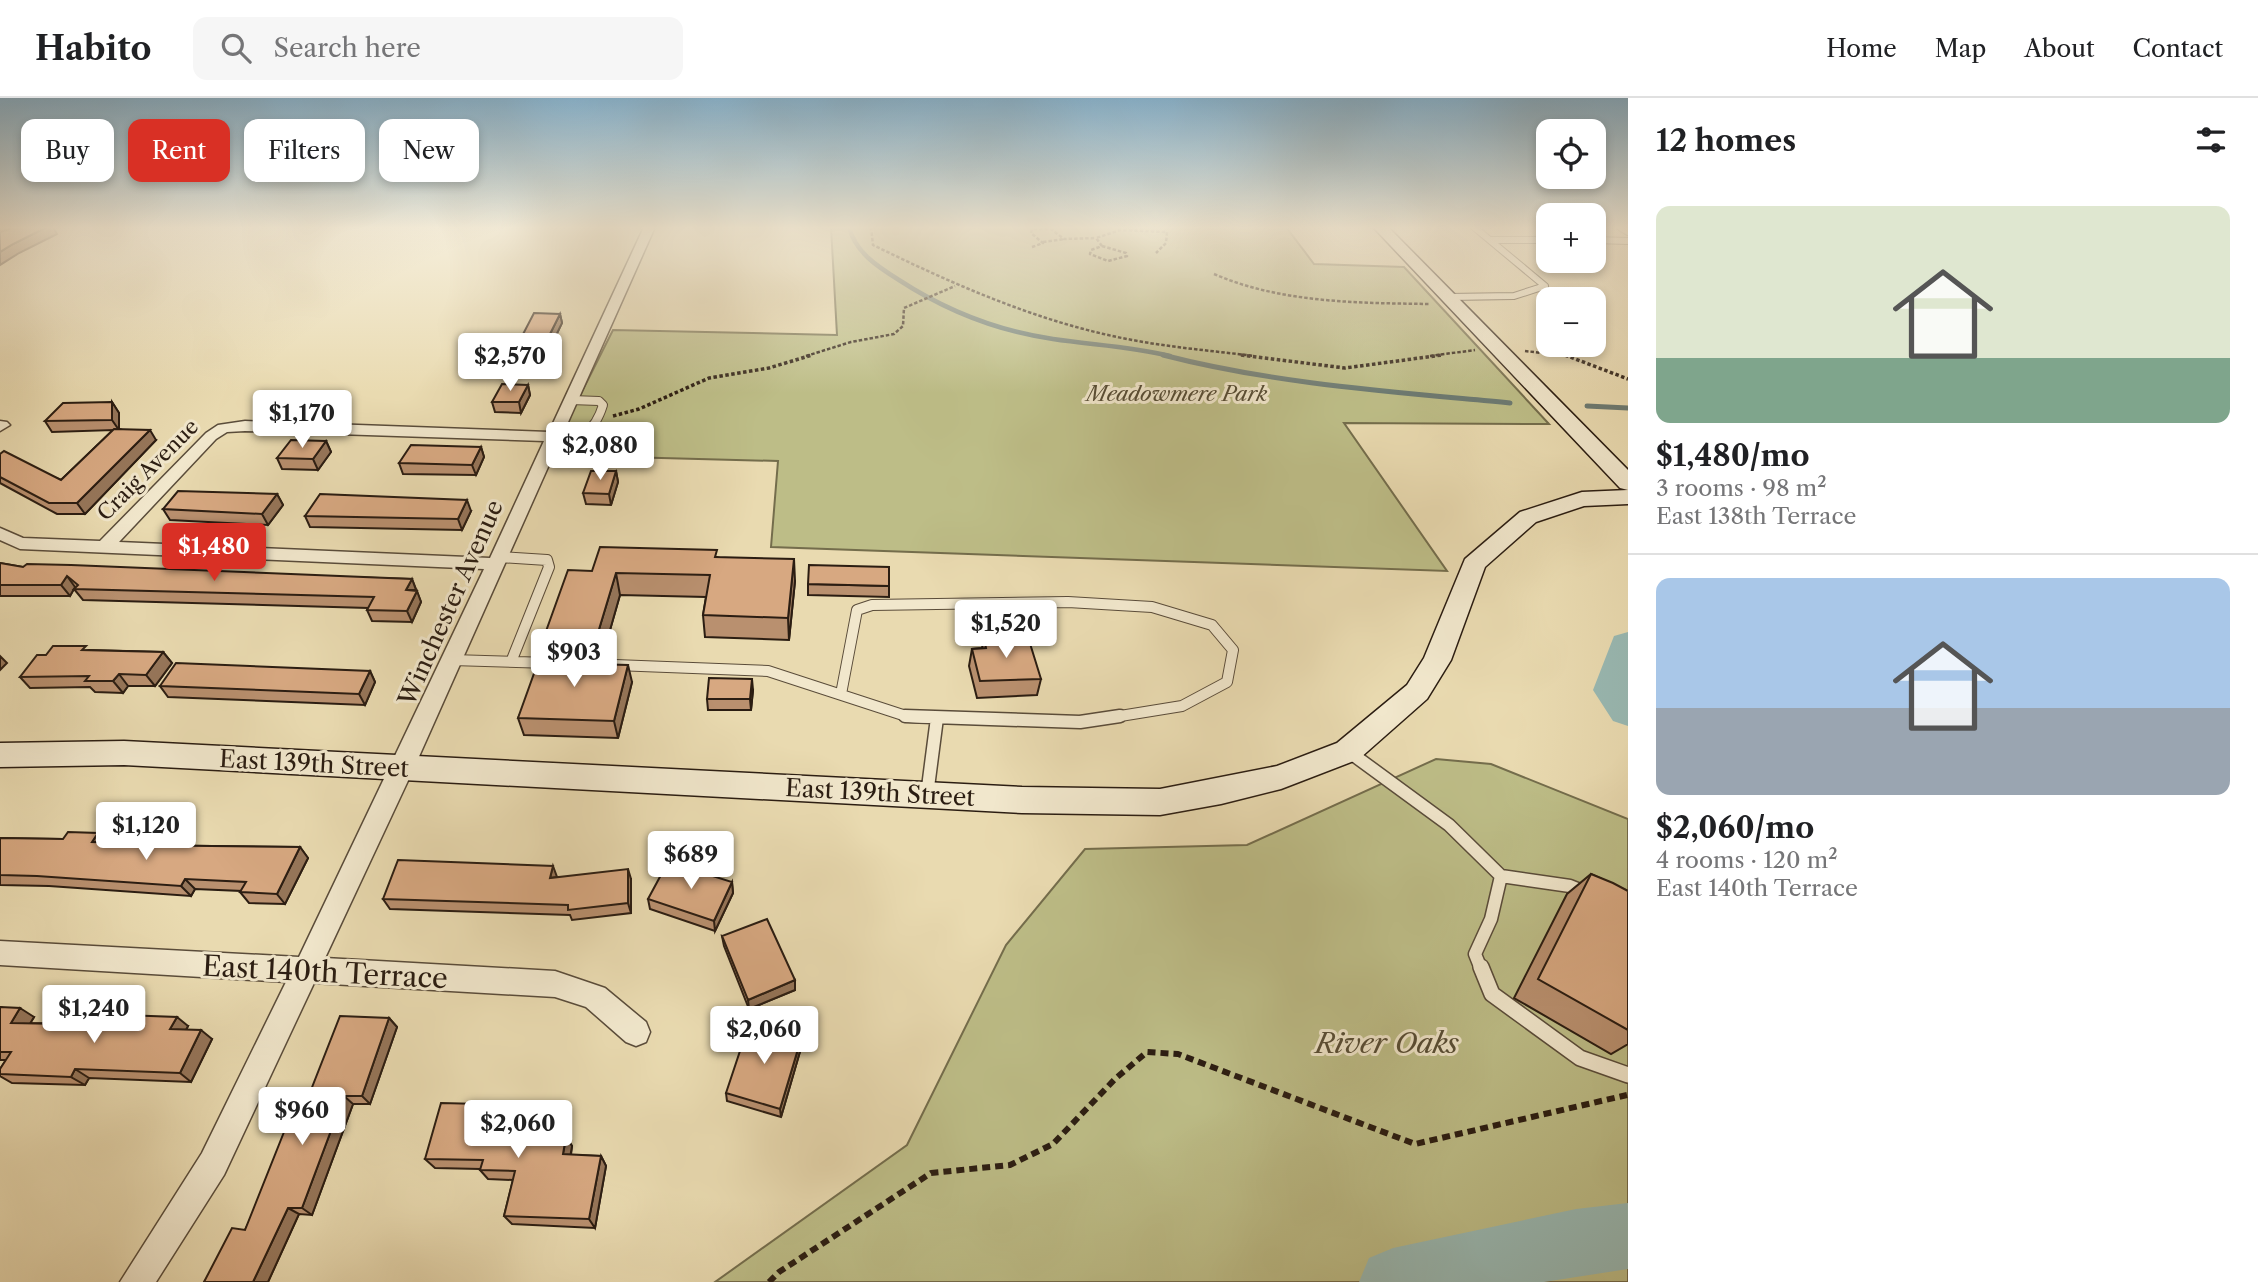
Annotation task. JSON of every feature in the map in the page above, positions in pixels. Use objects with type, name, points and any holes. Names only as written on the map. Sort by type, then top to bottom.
[{"type":"street","name":"Winchester Avenue","points":[[138,1282],[213,1164],[402,770],[625,282]]},
{"type":"street","points":[[1428,282],[1443,300],[1499,350],[1628,483]]},
{"type":"street","name":"Craig Avenue","points":[[106,545],[211,436],[223,428],[258,426],[553,439]]},
{"type":"street","name":"East 139th Street","points":[[0,755],[124,753],[402,770],[1096,803],[1160,802],[1221,792],[1281,777],[1348,751],[1417,692],[1437,660],[1474,564],[1482,556],[1528,517],[1582,499],[1628,497]]},
{"type":"street","points":[[0,533],[20,543],[496,561]]},
{"type":"street","name":"East 140th Terrace","points":[[0,953],[555,984],[595,997],[636,1032]]},
{"type":"lane","points":[[1443,300],[1539,292],[1545,286],[1541,282]]},
{"type":"lane","points":[[553,439],[582,438],[592,433],[599,420],[603,405],[599,401],[571,400]]},
{"type":"lane","points":[[496,561],[547,560],[549,567],[511,662]]},
{"type":"lane","points":[[606,665],[768,671],[909,717],[1080,722],[1182,706],[1227,682],[1233,650],[1212,625],[1152,607],[1068,602],[872,605],[857,610],[841,694]]},
{"type":"lane","points":[[452,660],[565,664]]},
{"type":"lane","points":[[927,795],[937,718]]},
{"type":"lane","points":[[1348,751],[1449,824],[1501,876],[1570,886],[1593,895]]},
{"type":"lane","points":[[1501,876],[1491,919],[1475,954],[1492,994],[1580,1058],[1628,1075]]},
{"type":"path","points":[[948,282],[1034,313],[1136,341],[1345,368],[1459,351],[1561,353],[1628,379]]},
{"type":"path","points":[[1232,282],[1317,299],[1360,303],[1443,300]]},
{"type":"path","points":[[599,420],[639,409],[709,378],[769,368],[851,342],[894,334],[903,326],[904,308],[956,286]]},
{"type":"path","points":[[769,1282],[779,1272],[931,1173],[1010,1165],[1053,1144],[1115,1079],[1147,1052],[1178,1054],[1415,1144],[1628,1095]]},
{"type":"green space","name":"Meadowmere Park","points":[[834,282],[1418,282],[1549,424],[1344,423],[1447,571],[771,547],[778,461],[550,455],[613,330],[837,335]]},
{"type":"green space","name":"River Oaks","points":[[1436,759],[1491,764],[1628,819],[1628,1282],[715,1282],[907,1145],[1006,945],[1085,849],[1247,845]]},
{"type":"building","points":[[534,313],[560,314],[547,340],[520,340]]},
{"type":"building","points":[[502,384],[528,385],[519,402],[492,402]]},
{"type":"building","points":[[112,402],[112,420],[45,421],[63,403]]},
{"type":"building","points":[[114,429],[150,430],[77,503],[49,503],[0,477],[0,454],[4,451],[61,480]]},
{"type":"building","points":[[291,440],[326,441],[313,459],[277,458]]},
{"type":"building","points":[[411,445],[481,447],[472,465],[399,463]]},
{"type":"building","points":[[591,471],[616,471],[609,494],[583,493]]},
{"type":"building","points":[[178,491],[277,494],[262,514],[163,509]]},
{"type":"building","points":[[320,494],[467,500],[458,519],[305,516]]},
{"type":"building","points":[[600,547],[717,550],[715,557],[794,559],[788,618],[703,615],[710,575],[616,573],[597,636],[545,634],[568,570],[592,571]]},
{"type":"building","points":[[0,563],[23,567],[27,564],[71,565],[412,579],[406,590],[417,591],[407,611],[367,610],[374,597],[74,589],[78,585],[67,576],[61,585],[0,585]]},
{"type":"building","points":[[809,565],[889,567],[889,586],[808,584]]},
{"type":"building","points":[[1028,637],[1041,679],[980,681],[972,649],[986,648],[984,638]]},
{"type":"building","points":[[53,646],[86,646],[82,650],[163,652],[146,675],[119,674],[113,681],[85,681],[89,676],[20,677],[37,655],[46,655]]},
{"type":"building","points":[[541,654],[594,656],[591,664],[628,665],[614,721],[518,718]]},
{"type":"building","points":[[176,663],[370,671],[359,694],[160,686]]},
{"type":"building","points":[[709,678],[752,679],[750,699],[707,699]]},
{"type":"building","points":[[68,832],[98,833],[92,842],[125,843],[123,845],[300,847],[277,894],[240,892],[246,882],[185,879],[181,886],[0,875],[0,838],[63,839]]},
{"type":"building","points":[[398,860],[553,866],[550,878],[628,869],[628,903],[568,910],[568,905],[383,899]]},
{"type":"building","points":[[668,862],[732,882],[714,921],[648,899]]},
{"type":"building","points":[[1591,874],[1628,891],[1628,1030],[1538,979]]},
{"type":"building","points":[[767,919],[795,980],[748,1000],[722,936]]},
{"type":"building","points":[[0,1007],[20,1008],[11,1023],[62,1024],[68,1013],[177,1017],[170,1029],[201,1030],[180,1073],[75,1069],[71,1077],[0,1074],[0,1069],[11,1052],[0,1052]]},
{"type":"building","points":[[340,1016],[389,1018],[362,1096],[344,1096],[302,1208],[288,1208],[253,1282],[204,1282],[232,1228],[245,1230],[288,1122],[298,1123]]},
{"type":"building","points":[[749,1024],[801,1039],[780,1109],[726,1093]]},
{"type":"building","points":[[441,1103],[517,1105],[510,1135],[566,1137],[563,1154],[601,1156],[589,1219],[504,1216],[515,1171],[480,1170],[483,1160],[425,1159]]},
{"type":"waterway","points":[[903,282],[953,310],[1012,331],[1170,356]]},
{"type":"waterway","points":[[1163,355],[1292,380],[1510,403]]},
{"type":"waterway","points":[[1587,406],[1628,408]]},
{"type":"waterway","points":[[1628,646],[1614,690],[1628,710]]},
{"type":"waterway","points":[[1393,1282],[1576,1242],[1628,1236]]}]
